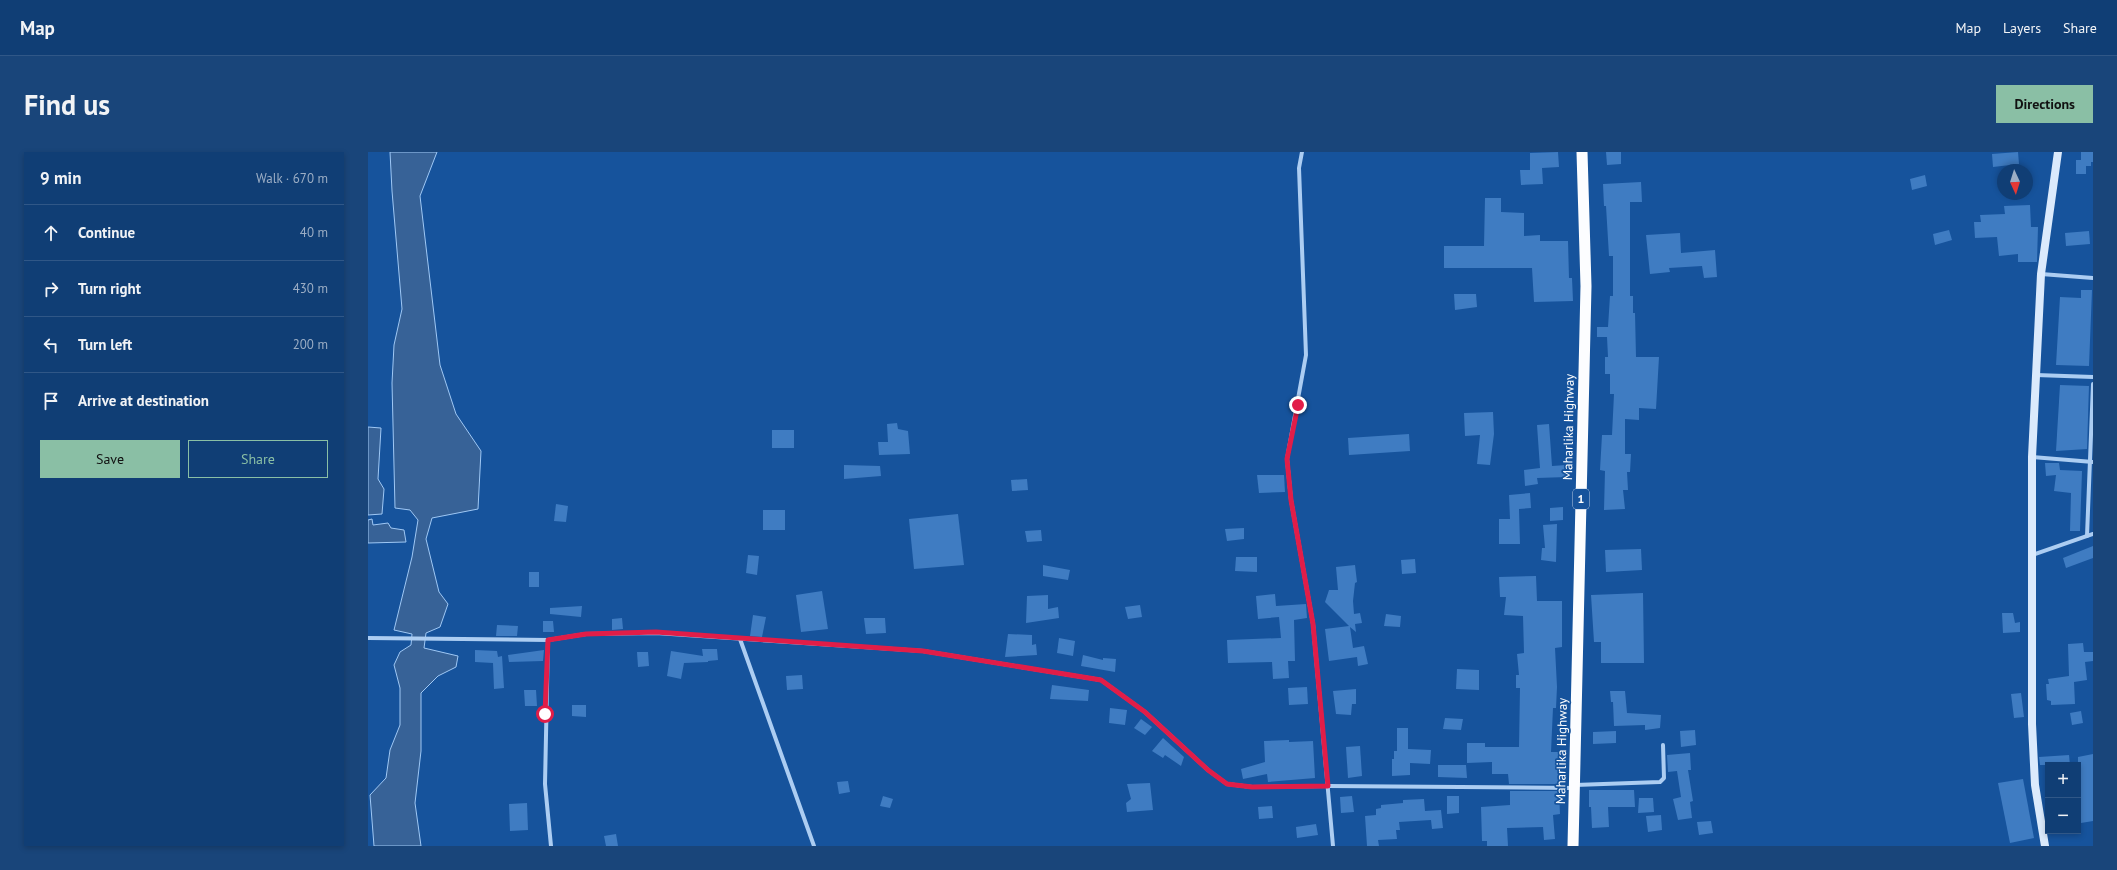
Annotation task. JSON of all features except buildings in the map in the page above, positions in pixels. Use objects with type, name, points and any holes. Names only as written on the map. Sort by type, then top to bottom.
[{"type":"highway","name":"Maharlika Highway","points":[[1572,846],[1586,286],[1582,152]]},
{"type":"main road","points":[[2045,846],[2035,785],[2032,724],[2032,458],[2041,274],[2058,152]]},
{"type":"street","points":[[1302,152],[1299,168],[1306,355],[1287,459],[1291,500],[1313,624],[1333,846]]},
{"type":"street","points":[[2041,274],[2093,278]]},
{"type":"street","points":[[2036,375],[2093,377]]},
{"type":"street","points":[[2087,536],[2093,384]]},
{"type":"street","points":[[2032,458],[2091,462]]},
{"type":"street","points":[[2032,555],[2093,534]]},
{"type":"street","points":[[368,638],[548,640],[586,634],[656,632],[923,651],[1101,680],[1145,712],[1208,770],[1227,784],[1252,787],[1574,786],[1660,782],[1664,778],[1663,745]]},
{"type":"street","points":[[740,639],[814,846]]},
{"type":"street","points":[[548,640],[545,784],[551,846]]},
{"type":"water","points":[[390,152],[437,152],[420,196],[440,365],[456,414],[481,451],[478,509],[432,518],[426,539],[439,592],[448,604],[440,627],[426,633],[424,648],[458,656],[456,667],[438,676],[421,693],[421,751],[415,803],[421,846],[374,846],[370,795],[386,778],[390,750],[400,725],[400,688],[394,665],[400,652],[411,645],[412,634],[394,630],[412,557],[418,520],[410,510],[395,508],[392,383],[394,345],[402,309]]},
{"type":"water","points":[[368,427],[381,428],[378,479],[384,489],[382,514],[368,515]]},
{"type":"water","points":[[372,519],[373,525],[388,523],[391,528],[404,530],[406,542],[368,543],[368,520]]},
{"type":"route","points":[[545,714],[548,640],[586,634],[656,632],[923,651],[1101,680],[1145,712],[1208,770],[1227,784],[1252,787],[1328,786],[1313,624],[1291,500],[1287,459],[1298,405]]}]
